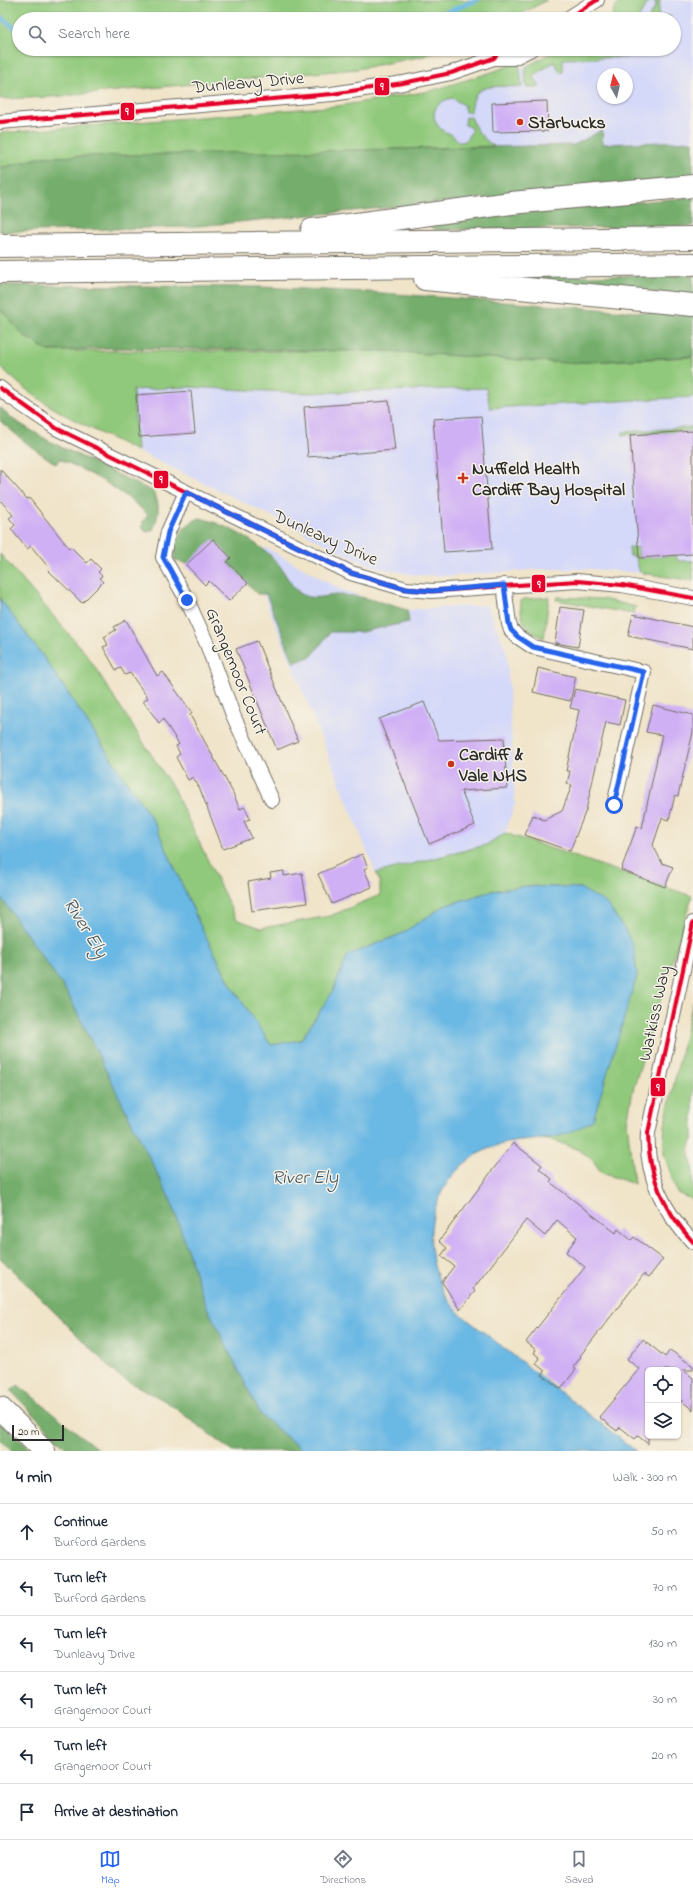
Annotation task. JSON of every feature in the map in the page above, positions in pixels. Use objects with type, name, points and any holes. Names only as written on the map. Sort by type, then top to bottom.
[{"type":"main road","points":[[218,243],[511,203],[693,186]]},
{"type":"main road","points":[[0,246],[693,238]]},
{"type":"main road","points":[[0,272],[693,264]]},
{"type":"main road","points":[[312,269],[693,305]]},
{"type":"main road","points":[[0,1408],[44,1451]]},
{"type":"street","points":[[578,12],[597,0]]},
{"type":"street","name":"Dunleavy Drive","points":[[0,122],[332,94],[403,84],[451,73],[493,56]]},
{"type":"street","name":"Dunleavy Drive","points":[[506,56],[513,58],[517,56]]},
{"type":"street","name":"Dunleavy Drive","points":[[0,388],[9,396],[56,428],[358,575],[406,589],[432,591],[577,581],[622,585],[693,598]]},
{"type":"street","name":"Grangemoor Court","points":[[186,492],[168,532],[163,557],[187,600],[204,636],[233,714],[272,800]]},
{"type":"street","points":[[504,585],[511,630],[533,647],[644,672],[614,805]]},
{"type":"street","name":"Watkiss Way","points":[[693,923],[648,1133],[647,1148],[649,1163],[659,1195],[673,1220],[693,1242]]},
{"type":"shaded area","points":[[624,0],[693,0],[693,141],[602,144],[602,130],[574,145],[442,148],[428,128],[430,91],[517,63],[521,68],[545,56],[681,56],[681,12],[612,12],[616,5]]},
{"type":"shaded area","points":[[187,387],[305,393],[486,388],[490,407],[693,395],[693,581],[642,573],[592,569],[543,569],[449,576],[415,575],[379,568],[352,558],[270,515],[137,451],[132,390]]},
{"type":"shaded area","points":[[265,547],[340,589],[380,603],[407,610],[487,605],[507,653],[515,804],[505,833],[486,845],[376,873],[260,586]]},
{"type":"green space","points":[[0,0],[547,0],[525,12],[12,12],[12,56],[424,56],[357,69],[51,97],[0,99]]},
{"type":"green space","points":[[624,0],[649,0],[642,12],[613,12]]},
{"type":"green space","points":[[651,0],[660,0],[658,12],[652,12],[657,4]]},
{"type":"green space","points":[[546,56],[627,56],[563,59],[563,72],[561,73],[554,62],[533,76],[540,87],[526,87],[525,69],[527,66]]},
{"type":"green space","points":[[517,63],[520,68],[522,87],[497,86],[485,88],[476,94],[470,112],[465,112],[464,105],[452,98],[438,105],[434,112],[434,117],[439,127],[453,136],[458,142],[464,142],[472,131],[470,127],[465,125],[466,117],[471,116],[474,125],[480,133],[494,146],[224,154],[43,157],[0,168],[0,133],[338,106],[430,91]]},
{"type":"green space","points":[[602,130],[603,144],[693,141],[693,178],[188,227],[0,232],[0,168],[43,157],[574,145]]},
{"type":"green space","points":[[693,197],[693,226],[436,230],[430,226],[433,221]]},
{"type":"green space","points":[[693,275],[693,295],[513,282],[516,276]]},
{"type":"green space","points":[[0,285],[260,287],[369,292],[693,316],[693,356],[567,363],[383,351],[111,348],[48,351],[23,335],[0,309]]},
{"type":"green space","points":[[0,309],[23,335],[48,351],[383,351],[567,363],[693,357],[693,397],[490,408],[486,388],[305,393],[187,387],[133,390],[137,451],[64,414],[31,393],[0,366]]},
{"type":"green space","points":[[0,407],[14,420],[49,441],[152,491],[158,505],[158,516],[153,530],[146,532],[142,528],[143,521],[148,515],[117,490],[85,471],[60,459],[56,464],[30,446],[0,421]]},
{"type":"green space","points":[[693,427],[693,431],[623,435],[623,432]]},
{"type":"green space","points":[[200,518],[232,530],[255,543],[274,558],[294,587],[300,593],[308,597],[344,595],[371,600],[407,610],[409,622],[361,632],[330,632],[312,656],[294,663],[266,594],[257,594],[226,562],[188,564],[175,560],[175,546],[180,534],[188,524]]},
{"type":"green space","points":[[629,547],[639,548],[639,558],[676,555],[678,561],[693,561],[693,581],[642,573],[639,570],[635,556],[630,556]]},
{"type":"green space","points":[[0,554],[87,655],[173,788],[236,919],[261,928],[330,916],[380,895],[380,882],[376,873],[486,845],[505,833],[692,896],[633,1090],[627,1122],[634,1184],[602,1173],[591,1158],[575,1148],[555,1141],[541,1139],[566,1134],[637,977],[634,948],[625,930],[580,888],[528,886],[492,891],[444,906],[401,934],[348,955],[333,991],[301,1040],[271,1046],[231,985],[200,925],[154,822],[45,659],[0,599]]},
{"type":"green space","points":[[549,597],[544,638],[533,632],[525,624],[521,614],[521,601],[524,599]]},
{"type":"green space","points":[[557,597],[603,599],[636,607],[633,614],[556,600]]},
{"type":"green space","points":[[0,896],[67,992],[172,1203],[206,1305],[261,1415],[303,1451],[232,1451],[167,1402],[118,1376],[0,1258]]},
{"type":"green space","points":[[693,1001],[693,1139],[689,1149],[693,1173],[693,1200],[677,1193],[664,1154],[664,1135],[666,1118]]},
{"type":"green space","points":[[18,1385],[100,1451],[69,1451],[11,1391]]},
{"type":"green space","points":[[0,1422],[32,1451],[11,1451],[0,1440]]},
{"type":"water","name":"River Ely","points":[[0,599],[45,659],[154,822],[200,925],[231,985],[271,1045],[301,1040],[333,991],[348,955],[401,934],[444,906],[492,891],[527,886],[580,888],[606,903],[625,930],[634,948],[637,976],[593,1120],[573,1131],[556,1137],[517,1141],[498,1145],[466,1162],[449,1180],[438,1200],[432,1223],[431,1246],[435,1270],[445,1292],[459,1313],[636,1451],[303,1451],[261,1415],[206,1305],[172,1203],[67,992],[0,896]]},
{"type":"building","name":"Starbucks","points":[[547,101],[548,131],[493,132],[492,103]]},
{"type":"building","points":[[191,391],[195,433],[139,437],[136,395]]},
{"type":"building","points":[[389,401],[395,450],[308,457],[304,407]]},
{"type":"building","name":"Nuffield Health Cardiff Bay Hospital","points":[[481,416],[492,549],[444,552],[433,419]]},
{"type":"building","points":[[693,431],[693,554],[639,558],[630,435]]},
{"type":"building","points":[[0,469],[27,499],[29,498],[69,548],[71,547],[87,563],[91,559],[101,569],[98,572],[102,576],[99,578],[103,582],[82,603],[48,570],[49,568],[31,546],[27,549],[11,529],[15,525],[9,518],[13,515],[0,500]]},
{"type":"building","points":[[213,539],[231,558],[227,562],[248,583],[229,601],[209,581],[205,585],[186,565]]},
{"type":"building","points":[[560,607],[584,610],[578,647],[555,643]]},
{"type":"building","points":[[633,614],[693,627],[693,649],[628,636]]},
{"type":"building","points":[[126,620],[157,676],[163,672],[192,713],[190,715],[232,791],[240,809],[245,807],[250,819],[244,821],[252,838],[223,849],[200,789],[193,777],[188,780],[176,757],[180,754],[176,746],[179,744],[163,719],[159,723],[143,701],[148,698],[130,673],[125,675],[121,668],[116,670],[103,647],[108,645],[104,637],[116,630],[114,627]]},
{"type":"building","points":[[257,641],[298,741],[277,750],[236,649]]},
{"type":"building","points":[[538,668],[576,677],[570,701],[533,692]]},
{"type":"building","points":[[575,689],[625,700],[620,725],[606,722],[586,810],[570,851],[525,835],[533,815],[544,820],[562,811],[572,785],[567,784],[570,771],[566,771],[579,710],[570,708]]},
{"type":"building","name":"Cardiff & Vale NHS","points":[[424,702],[439,740],[504,738],[507,788],[461,791],[475,825],[429,844],[379,719]]},
{"type":"building","points":[[653,705],[693,715],[693,732],[678,796],[675,795],[669,820],[662,818],[653,845],[662,863],[673,867],[665,887],[621,870],[637,826],[642,828],[662,735],[646,732]]},
{"type":"building","points":[[362,854],[368,867],[364,869],[372,887],[332,904],[318,874]]},
{"type":"building","points":[[284,871],[284,876],[302,873],[307,903],[252,911],[248,882],[271,878],[270,873]]},
{"type":"building","points":[[513,1143],[542,1165],[539,1169],[552,1179],[550,1182],[616,1233],[618,1229],[631,1240],[634,1237],[663,1259],[649,1277],[644,1274],[580,1356],[581,1357],[573,1367],[576,1369],[561,1389],[542,1375],[545,1371],[536,1364],[540,1358],[534,1353],[536,1350],[526,1342],[585,1267],[566,1252],[577,1237],[557,1220],[545,1236],[526,1220],[473,1289],[475,1291],[460,1310],[442,1282],[454,1266],[441,1256],[447,1248],[439,1241]]},
{"type":"building","points":[[643,1339],[665,1357],[670,1350],[693,1366],[693,1370],[683,1370],[693,1378],[693,1410],[681,1400],[681,1367],[645,1367],[645,1439],[648,1439],[648,1444],[638,1436],[635,1439],[620,1427],[617,1431],[599,1417],[639,1369],[627,1359]]},
{"type":"waterway","points":[[447,12],[477,0]]},
{"type":"waterway","points":[[0,17],[12,26]]},
{"type":"transit line","name":"9","points":[[578,12],[597,0]]},
{"type":"transit line","name":"9","points":[[0,122],[332,94],[403,83],[451,73],[494,58],[496,56]]},
{"type":"transit line","name":"9","points":[[0,388],[56,428],[351,573],[406,589],[432,591],[577,581],[622,585],[693,598]]},
{"type":"transit line","name":"9","points":[[693,923],[648,1133],[651,1164],[660,1192],[674,1218],[693,1242]]},
{"type":"place","name":"Starbucks","points":[[520,122]]},
{"type":"place","name":"Nuffield Health Cardiff Bay Hospital","points":[[463,478]]},
{"type":"place","name":"Cardiff & Vale NHS","points":[[451,764]]},
{"type":"route","points":[[187,600],[163,557],[168,532],[186,492],[351,573],[406,589],[432,591],[504,585],[511,630],[518,637],[533,647],[644,672],[614,805]]}]
